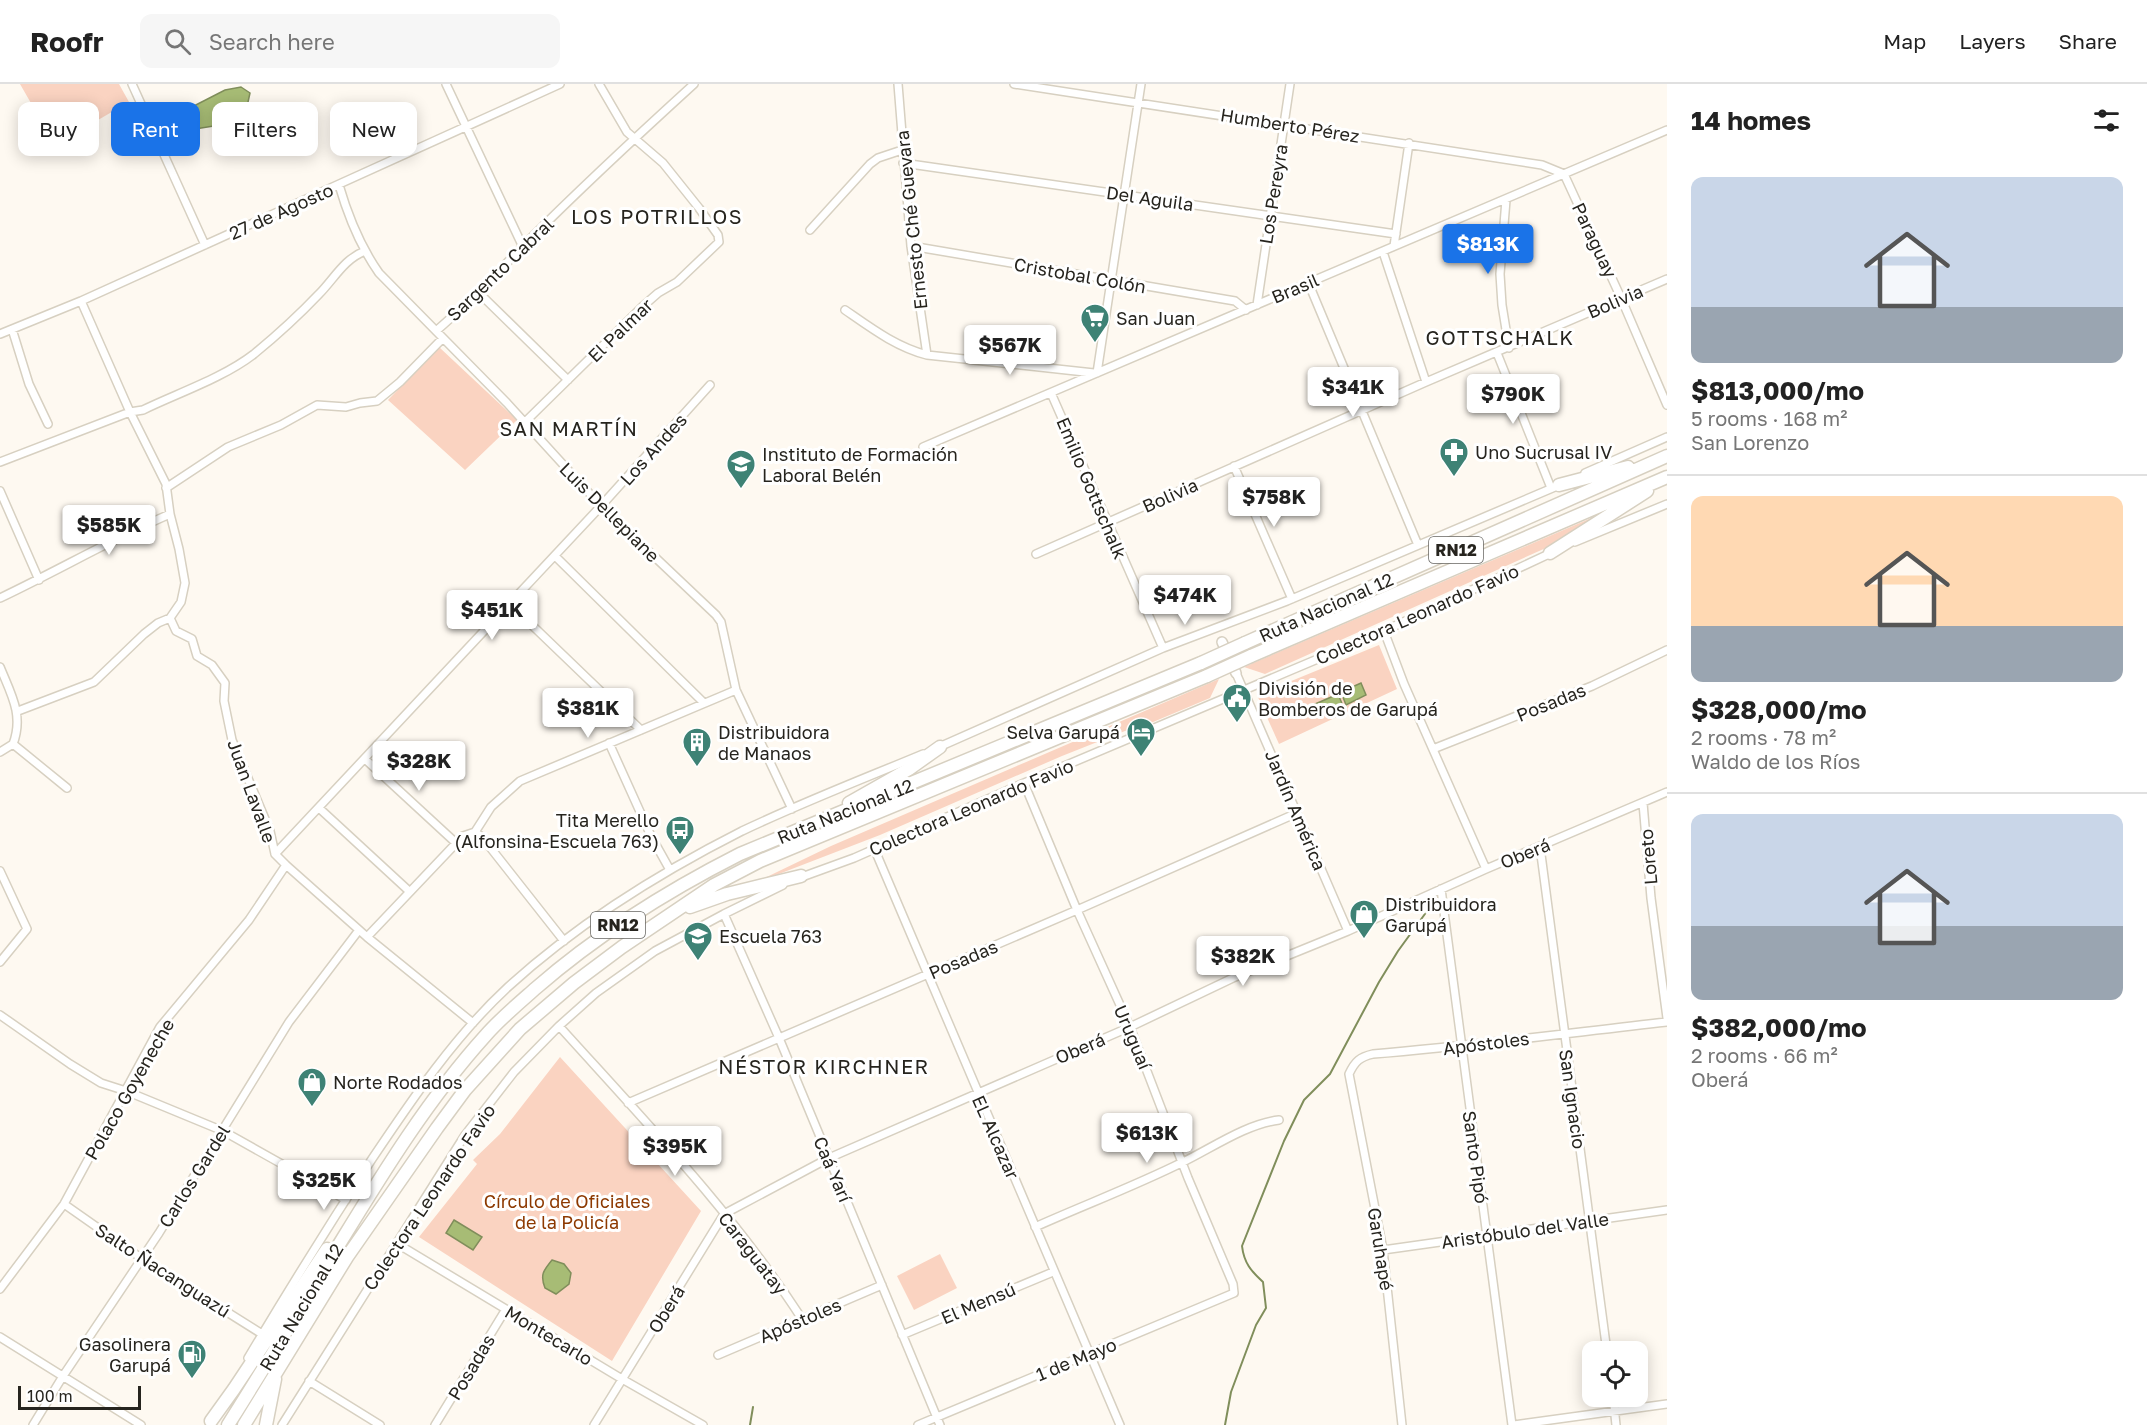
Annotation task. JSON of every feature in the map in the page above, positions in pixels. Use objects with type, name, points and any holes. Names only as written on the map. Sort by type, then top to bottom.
[{"type":"highway","points":[[1555,487],[1664,458]]},
{"type":"highway","name":"Ruta Nacional 12","points":[[228,1425],[367,1198],[448,1080],[487,1034],[560,968],[612,928],[704,872],[740,854],[1201,663],[1664,458]]},
{"type":"highway","points":[[1550,553],[1667,478]]},
{"type":"highway","name":"Ruta Nacional 12","points":[[244,1425],[347,1257],[465,1090],[520,1029],[574,983],[666,916],[714,885],[760,861],[1208,676],[1667,478]]},
{"type":"highway","points":[[799,830],[909,769],[940,747]]},
{"type":"highway","points":[[666,916],[727,894],[801,876]]},
{"type":"highway","points":[[209,1423],[334,1238],[367,1198]]},
{"type":"highway","points":[[266,1425],[277,1371]]},
{"type":"street","points":[[132,84],[205,245]]},
{"type":"street","points":[[446,84],[523,247]]},
{"type":"street","name":"27 de Agosto","points":[[0,334],[81,301],[560,84]]},
{"type":"street","points":[[599,84],[627,132],[634,139]]},
{"type":"street","name":"Sargento Cabral","points":[[436,331],[694,84]]},
{"type":"street","name":"Ernesto Ché Guevara","points":[[898,84],[911,246],[927,355]]},
{"type":"street","name":"Humberto Pérez","points":[[1014,84],[1409,143],[1542,165],[1564,174]]},
{"type":"street","points":[[845,310],[909,350],[927,355],[1097,373],[1141,84]]},
{"type":"street","name":"Los Pereyra","points":[[1257,305],[1290,84]]},
{"type":"street","name":"Brasil","points":[[923,447],[1667,130]]},
{"type":"street","name":"El Palmar","points":[[524,423],[642,307],[658,293],[677,282],[719,242],[718,235],[681,184],[652,152],[634,139]]},
{"type":"street","points":[[1394,246],[1409,143]]},
{"type":"street","points":[[810,230],[870,164],[878,158],[902,150]]},
{"type":"street","name":"Del Aguila","points":[[903,163],[1396,234]]},
{"type":"street","name":"Paraguay","points":[[1564,174],[1667,405]]},
{"type":"street","name":"Luis Dellepiane","points":[[339,185],[348,216],[379,273],[601,506],[721,622],[736,690],[792,809]]},
{"type":"street","points":[[1506,200],[1500,274],[1509,348]]},
{"type":"street","name":"Cristobal Colón","points":[[911,246],[1235,301],[1246,310]]},
{"type":"street","points":[[0,462],[130,412],[142,410],[215,377],[252,355],[318,295],[346,263],[355,255],[365,251]]},
{"type":"street","points":[[1383,252],[1426,382]]},
{"type":"street","name":"Bolivia","points":[[1036,554],[1426,382],[1667,279]]},
{"type":"street","points":[[1308,282],[1418,545]]},
{"type":"street","points":[[478,292],[568,380]]},
{"type":"street","points":[[18,711],[94,682],[144,634],[158,623],[170,618],[181,603],[185,583],[162,472],[130,412],[81,301]]},
{"type":"street","points":[[12,329],[30,384],[48,424]]},
{"type":"street","points":[[166,488],[228,447],[281,425],[317,405],[346,407],[360,402],[377,401],[400,382],[443,338]]},
{"type":"street","points":[[1497,353],[1555,487]]},
{"type":"street","name":"Los Andes","points":[[275,854],[366,760],[710,385]]},
{"type":"street","name":"Emilio Gottschalk","points":[[1051,393],[1163,648]]},
{"type":"street","points":[[209,1423],[346,1200],[427,1078],[473,1023],[508,987],[564,941],[626,897],[742,831],[940,747],[1163,648],[1292,599],[1667,437]]},
{"type":"street","points":[[1234,466],[1292,599]]},
{"type":"street","points":[[0,491],[39,580]]},
{"type":"street","name":"Colectora Leonardo Favio","points":[[282,1425],[465,1135],[514,1072],[559,1026],[596,993],[656,951],[801,876],[854,858],[1024,783],[1384,631],[1550,553],[1667,504]]},
{"type":"street","points":[[0,598],[39,580],[122,534],[170,514]]},
{"type":"street","points":[[555,556],[704,703]]},
{"type":"street","points":[[510,604],[641,730]]},
{"type":"street","name":"Juan Lavalle","points":[[170,618],[176,631],[192,639],[197,656],[212,665],[225,683],[224,701],[232,740],[270,831],[275,854],[366,937],[473,1023]]},
{"type":"street","points":[[1216,627],[1236,673]]},
{"type":"street","points":[[1384,631],[1404,684],[1486,869]]},
{"type":"street","name":"Posadas","points":[[1433,749],[1592,686],[1667,650]]},
{"type":"street","points":[[0,668],[18,711],[14,744],[0,752]]},
{"type":"street","name":"Jardín América","points":[[1236,673],[1348,931]]},
{"type":"street","points":[[366,937],[463,836],[475,832],[491,807],[520,782],[736,690]]},
{"type":"street","points":[[609,743],[651,836],[670,870]]},
{"type":"street","points":[[14,744],[67,788]]},
{"type":"street","points":[[366,760],[456,843]]},
{"type":"street","name":"Uruguaí","points":[[1024,783],[1077,910],[1130,1027],[1233,1284],[1234,1293]]},
{"type":"street","name":"Oberá","points":[[594,1425],[724,1214],[829,1158],[1130,1027],[1235,977],[1348,931],[1667,792]]},
{"type":"street","name":"Loreto","points":[[1642,803],[1651,898],[1667,1018]]},
{"type":"street","points":[[319,808],[409,891]]},
{"type":"street","name":"Posadas","points":[[628,1103],[1297,813]]},
{"type":"street","points":[[475,832],[482,837],[564,941]]},
{"type":"street","name":"San Ignacio","points":[[1540,847],[1605,1341]]},
{"type":"street","name":"EL Alcazar","points":[[874,848],[926,975],[1120,1425]]},
{"type":"street","name":"Polaco Goyeneche","points":[[0,1289],[64,1204],[160,1027],[249,920],[286,866]]},
{"type":"street","points":[[0,871],[27,929],[0,962]]},
{"type":"street","name":"Santo Pipó","points":[[1441,889],[1513,1425]]},
{"type":"street","name":"Caá Yarí","points":[[724,914],[779,1038],[940,1425]]},
{"type":"street","name":"Carlos Gardel","points":[[33,1425],[223,1131],[289,1022],[359,930]]},
{"type":"street","points":[[0,1015],[101,1083],[223,1131],[346,1200]]},
{"type":"street","name":"Apóstoles","points":[[1349,1074],[1354,1063],[1361,1057],[1373,1054],[1462,1047],[1667,1018]]},
{"type":"street","name":"Caraguatay","points":[[559,1026],[724,1214],[773,1274],[802,1319]]},
{"type":"street","name":"Garuhapé","points":[[1349,1074],[1383,1250],[1402,1425]]},
{"type":"street","points":[[1035,1227],[1183,1162],[1216,1144],[1268,1121],[1279,1120]]},
{"type":"street","name":"Salto Ñacanguazú","points":[[64,1204],[141,1258],[262,1334]]},
{"type":"street","name":"Aristóbulo del Valle","points":[[1383,1250],[1667,1210]]},
{"type":"street","name":"Montecarlo","points":[[396,1243],[703,1425]]},
{"type":"street","name":"El Mensú","points":[[902,1335],[1053,1272]]},
{"type":"street","name":"Apóstoles","points":[[718,1355],[882,1285]]},
{"type":"street","name":"1 de Mayo","points":[[918,1425],[1234,1293]]},
{"type":"street","name":"Posadas","points":[[435,1425],[506,1309]]},
{"type":"street","points":[[0,1337],[141,1425]]},
{"type":"street","points":[[309,1381],[380,1425]]},
{"type":"street","points":[[1513,1425],[1667,1404]]},
{"type":"street","points":[[1613,1407],[1616,1425]]},
{"type":"green space","points":[[20,84],[119,84],[129,102],[111,102],[111,112],[99,119],[99,102],[30,102]]},
{"type":"green space","points":[[439,347],[517,420],[465,470],[388,400]]},
{"type":"green space","points":[[1596,516],[1566,539],[1265,674],[1244,667]]},
{"type":"green space","points":[[1379,645],[1397,689],[1279,744],[1257,695]]},
{"type":"green space","points":[[1219,679],[1210,698],[1062,756],[880,835],[750,885],[831,846]]},
{"type":"green space","name":"Círculo de Oficiales de la Policía","points":[[560,1057],[701,1211],[612,1361],[419,1237],[477,1164],[473,1160],[500,1134]]},
{"type":"green space","points":[[940,1254],[957,1288],[914,1310],[897,1276]]},
{"type":"shaded area","points":[[241,87],[250,93],[248,102],[212,102],[212,126],[200,128],[200,103],[225,90]]},
{"type":"shaded area","points":[[1361,683],[1366,695],[1346,705],[1341,692]]},
{"type":"shaded area","points":[[1338,694],[1343,706],[1318,717],[1313,705]]},
{"type":"shaded area","points":[[454,1220],[482,1237],[473,1250],[446,1233]]},
{"type":"shaded area","points":[[552,1260],[564,1264],[571,1273],[569,1284],[556,1294],[545,1288],[543,1280],[545,1270]]},
{"type":"waterway","points":[[1225,1425],[1231,1392],[1256,1325],[1266,1308],[1263,1282],[1249,1266],[1242,1246],[1284,1141],[1304,1100],[1330,1074],[1379,982],[1430,907]]},
{"type":"waterway","points":[[750,1425],[753,1407]]},
{"type":"place","name":"San Juan","points":[[1095,344]]},
{"type":"place","name":"Uno Sucrusal IV","points":[[1454,478]]},
{"type":"place","name":"Instituto de Formación Laboral Belén","points":[[741,490]]},
{"type":"place","name":"División de Bomberos de Garupá","points":[[1237,724]]},
{"type":"place","name":"Selva Garupá","points":[[1141,758]]},
{"type":"place","name":"Distribuidora de Manaos","points":[[697,768]]},
{"type":"place","name":"Tita Merello (Alfonsina-Escuela 763)","points":[[680,856]]},
{"type":"place","name":"Distribuidora Garupá","points":[[1364,940]]},
{"type":"place","name":"Escuela 763","points":[[698,962]]},
{"type":"place","name":"Norte Rodados","points":[[312,1108]]},
{"type":"place","name":"Gasolinera Garupá","points":[[192,1380]]},
{"type":"district","name":"LOS POTRILLOS","points":[[657,216]]},
{"type":"district","name":"GOTTSCHALK","points":[[1500,337]]},
{"type":"district","name":"SAN MARTÍN","points":[[569,428]]},
{"type":"district","name":"NÉSTOR KIRCHNER","points":[[824,1066]]}]
